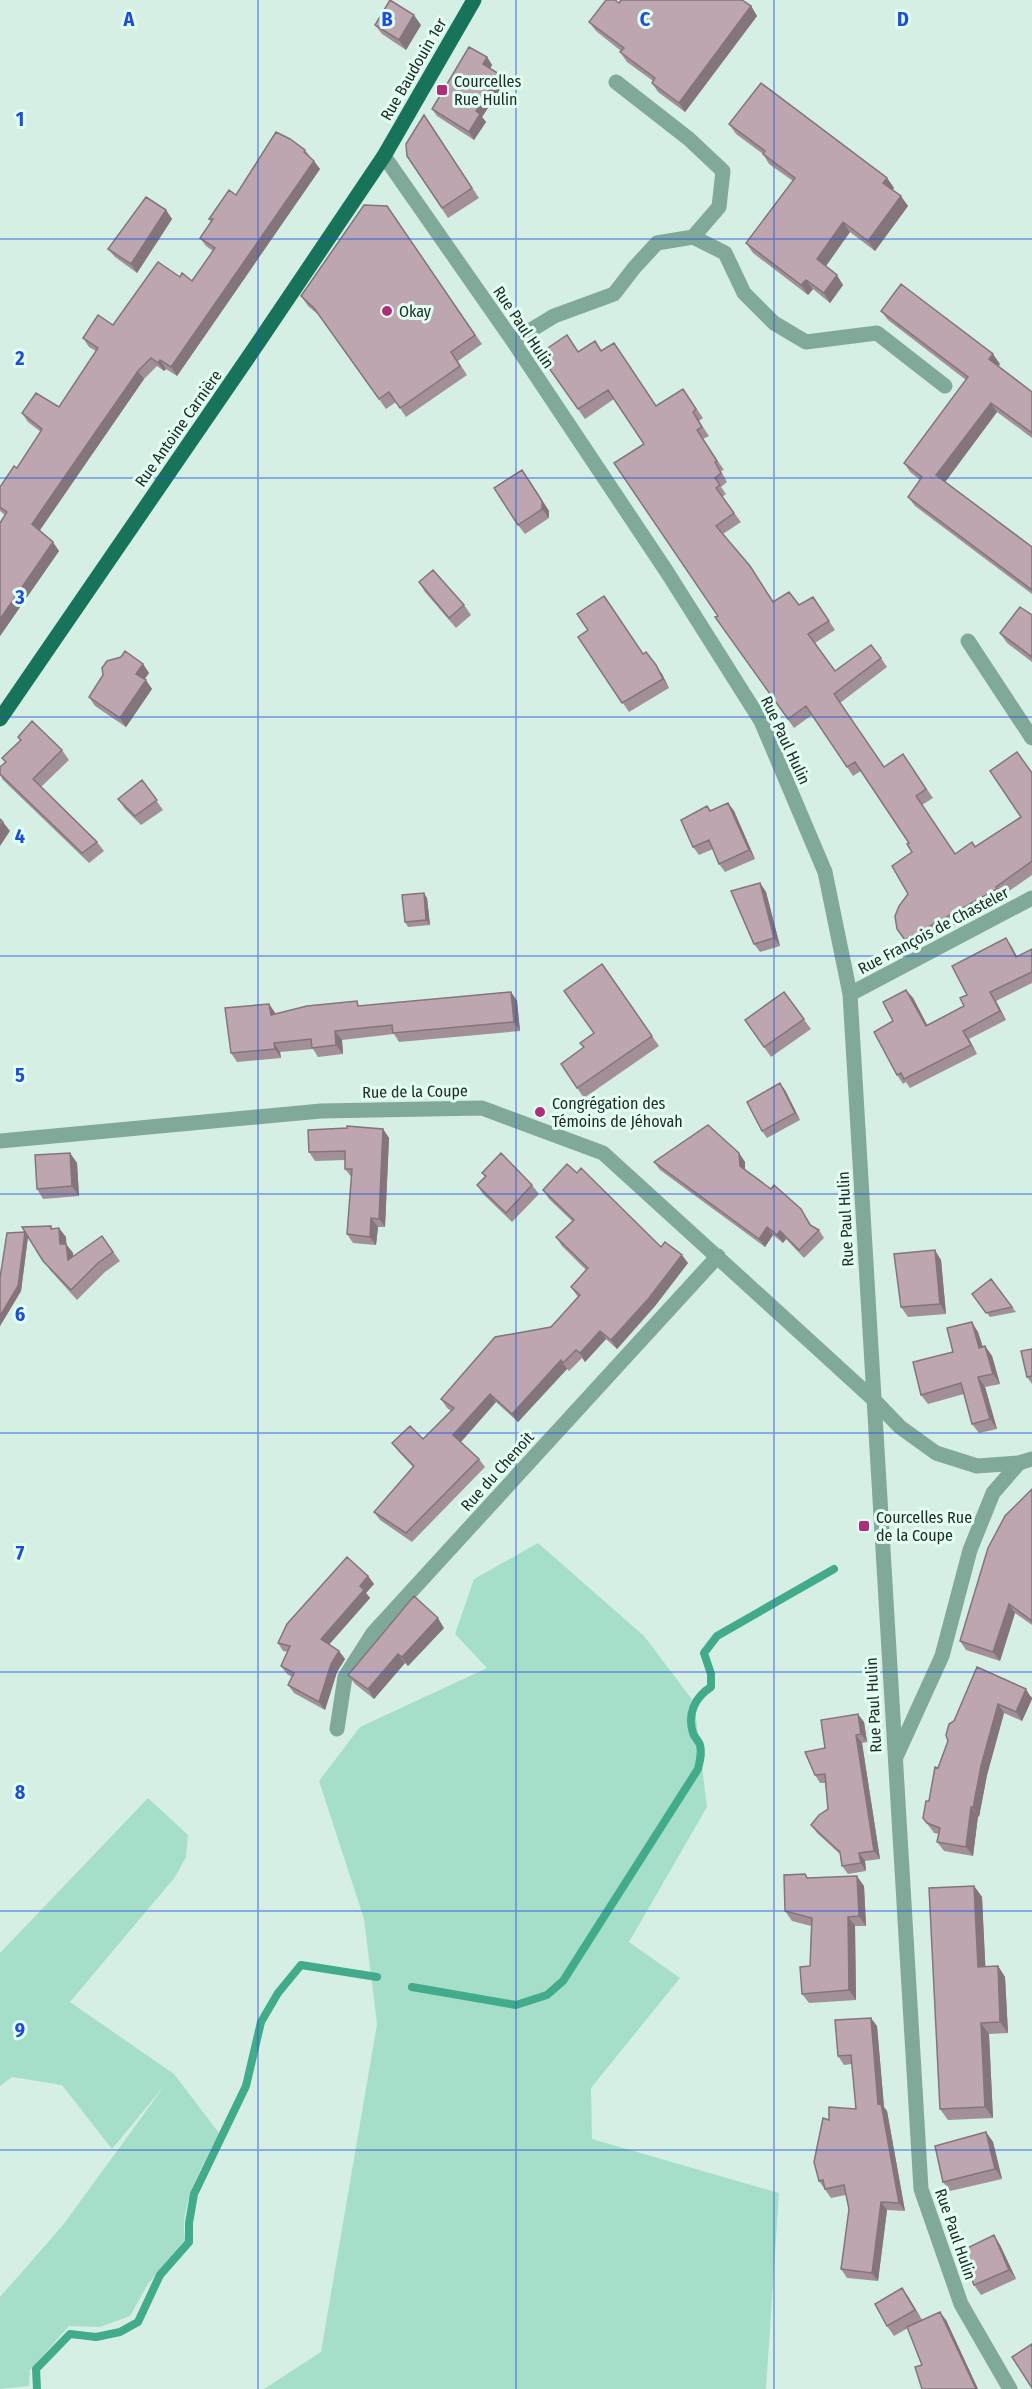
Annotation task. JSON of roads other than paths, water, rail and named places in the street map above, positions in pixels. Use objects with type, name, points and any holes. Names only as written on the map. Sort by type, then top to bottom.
[{"type":"main road","name":"Rue Baudouin 1er","points":[[384,156],[474,0]]},
{"type":"main road","name":"Rue Antoine Carnière","points":[[0,718],[384,156]]},
{"type":"street","points":[[616,82],[689,139],[723,171],[719,207],[693,237]]},
{"type":"street","name":"Rue Paul Hulin","points":[[384,156],[513,341],[667,572],[761,721],[825,872],[850,994],[921,2189],[961,2304],[1010,2389]]},
{"type":"street","points":[[513,341],[554,316],[614,294],[657,243],[693,237],[725,254],[744,292],[774,323],[806,342],[877,333],[945,386]]},
{"type":"street","points":[[968,641],[1032,738]]},
{"type":"street","name":"Rue François de Chasteler","points":[[850,994],[1032,898]]},
{"type":"street","name":"Rue de la Coupe","points":[[0,1141],[321,1111],[482,1107],[603,1153],[718,1256],[873,1399],[900,1427],[936,1453],[976,1466],[1025,1461]]},
{"type":"street","name":"Rue du Chenoit","points":[[337,1729],[345,1677],[373,1633],[718,1256]]},
{"type":"street","points":[[895,1760],[942,1656],[970,1550],[993,1493],[1025,1461]]},
{"type":"waterway","points":[[412,1987],[516,2005],[547,1995],[563,1981],[698,1769],[701,1748],[693,1733],[691,1719],[697,1701],[711,1687],[711,1674],[704,1653],[717,1636],[834,1569]]},
{"type":"waterway","points":[[37,2389],[36,2369],[70,2334],[96,2337],[120,2332],[138,2322],[160,2275],[189,2242],[189,2223],[194,2194],[246,2086],[261,2022],[278,1993],[301,1965],[377,1977]]},
{"type":"place","name":"Courcelles Rue Hulin","points":[[442,90]]},
{"type":"place","name":"Okay","points":[[387,311]]},
{"type":"place","name":"Congrégation des Témoins de Jéhovah","points":[[540,1112]]},
{"type":"place","name":"Courcelles Rue de la Coupe","points":[[864,1526]]}]
